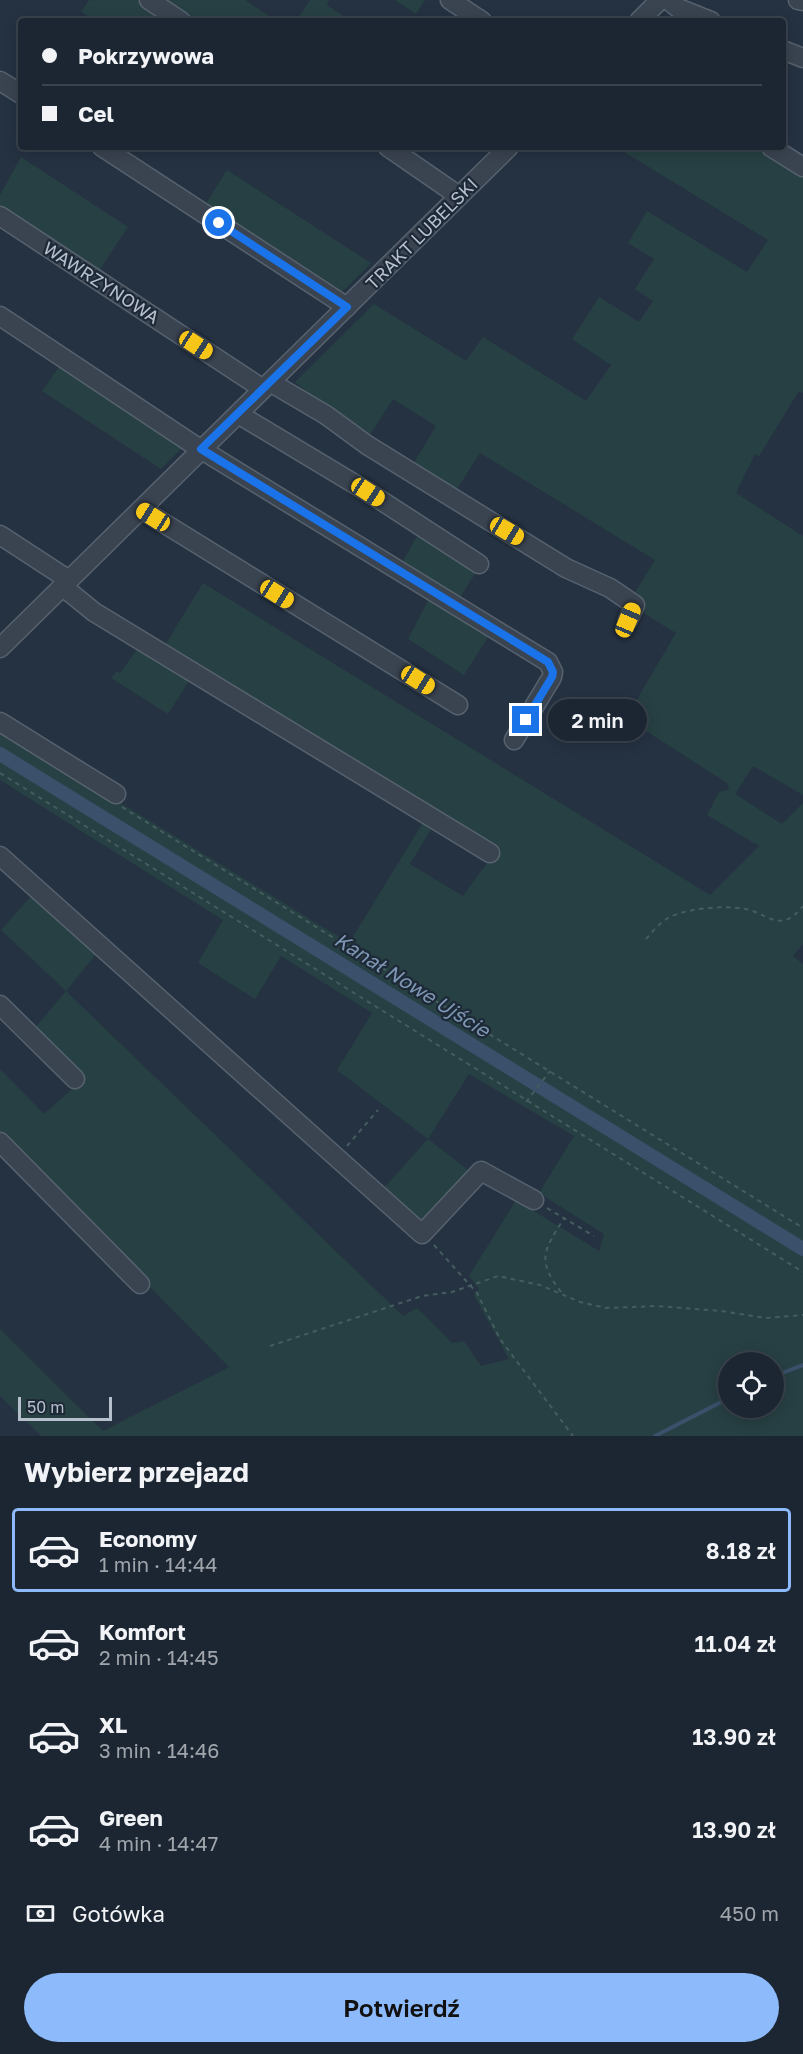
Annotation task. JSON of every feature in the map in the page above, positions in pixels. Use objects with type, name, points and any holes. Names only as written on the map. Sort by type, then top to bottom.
[{"type":"street","points":[[149,0],[176,18]]},
{"type":"street","points":[[450,0],[477,18]]},
{"type":"street","points":[[668,0],[678,8],[703,18]]},
{"type":"street","points":[[798,0],[803,2]]},
{"type":"street","points":[[786,51],[803,58]]},
{"type":"street","points":[[0,81],[18,92]]},
{"type":"street","points":[[107,150],[347,307]]},
{"type":"street","points":[[392,150],[459,196]]},
{"type":"street","name":"TRAKT LUBELSKI","points":[[0,648],[506,150]]},
{"type":"street","points":[[776,150],[803,167]]},
{"type":"street","name":"WAWRZYNOWA","points":[[0,216],[267,386],[326,415],[367,446],[566,568],[610,588],[635,605],[628,620]]},
{"type":"street","points":[[0,316],[201,449],[548,662],[553,672],[552,677],[514,740]]},
{"type":"street","points":[[238,414],[368,492],[479,564]]},
{"type":"street","points":[[141,509],[458,705]]},
{"type":"street","points":[[0,535],[66,583],[94,612],[490,853]]},
{"type":"street","points":[[0,722],[119,801]]},
{"type":"street","points":[[0,856],[422,1234],[481,1171],[534,1200]]},
{"type":"street","points":[[0,1005],[75,1079]]},
{"type":"street","points":[[0,1142],[140,1284]]},
{"type":"path","points":[[0,773],[803,1272]]},
{"type":"path","points":[[119,801],[803,1228]]},
{"type":"path","points":[[646,939],[662,922],[674,915],[700,910],[740,908],[774,921],[796,914],[803,906]]},
{"type":"path","points":[[526,1101],[538,1082],[550,1071]]},
{"type":"path","points":[[336,1157],[378,1110]]},
{"type":"path","points":[[534,1200],[594,1236]]},
{"type":"path","points":[[561,1292],[550,1278],[544,1256],[545,1249],[564,1218]]},
{"type":"path","points":[[422,1234],[477,1293],[500,1339],[573,1436]]},
{"type":"path","points":[[270,1346],[422,1296],[471,1287],[498,1276],[561,1292],[580,1302],[606,1308],[657,1306],[721,1311],[766,1318],[803,1316]]},
{"type":"green space","points":[[89,0],[143,0],[170,18],[91,18],[81,12]]},
{"type":"green space","points":[[158,0],[245,0],[272,18],[185,18]]},
{"type":"green space","points":[[310,0],[329,0],[327,5],[346,18],[298,18]]},
{"type":"green space","points":[[395,0],[425,0],[416,14]]},
{"type":"green space","points":[[621,150],[759,150],[803,177],[803,393],[799,391],[759,456],[755,454],[736,493],[803,536],[803,795],[753,766],[735,794],[782,824],[803,803],[803,944],[793,956],[803,964],[803,1436],[41,1436],[0,1396],[0,1329],[103,1431],[229,1367],[0,1136],[0,1069],[44,1114],[83,1079],[34,1029],[66,991],[403,1316],[417,1308],[452,1343],[464,1341],[481,1366],[509,1359],[474,1295],[479,1289],[469,1276],[516,1200],[599,1251],[604,1234],[539,1193],[574,1136],[469,1074],[428,1139],[337,1070],[372,1013],[281,956],[255,999],[198,963],[223,920],[0,780],[0,729],[349,943],[424,821],[433,826],[410,864],[463,896],[490,859],[162,650],[203,583],[710,895],[759,846],[707,815],[719,792],[729,790],[727,783],[626,718],[676,633],[640,611],[632,597],[655,560],[480,453],[455,492],[412,466],[436,426],[393,399],[368,438],[329,411],[295,382],[374,304],[466,361],[483,337],[586,401],[611,365],[572,339],[599,297],[639,322],[653,301],[635,289],[654,259],[628,243],[647,211],[747,272],[768,240]]},
{"type":"green space","points":[[21,157],[128,227],[97,274],[0,208],[0,195]]},
{"type":"green space","points":[[227,170],[371,263],[342,292],[205,205]]},
{"type":"green space","points":[[63,361],[187,443],[161,469],[42,391]]},
{"type":"green space","points":[[420,531],[478,569],[458,601],[400,566]]},
{"type":"green space","points":[[430,597],[490,634],[464,675],[408,639]]},
{"type":"green space","points":[[141,644],[192,676],[168,714],[111,678],[117,671],[120,673]]},
{"type":"green space","points":[[32,895],[97,953],[66,991],[1,930]]},
{"type":"green space","points":[[428,1139],[468,1170],[423,1221],[416,1219],[382,1190]]},
{"type":"waterway","name":"Kanał Nowe Ujście","points":[[0,754],[803,1249]]},
{"type":"waterway","points":[[784,1372],[803,1365]]},
{"type":"waterway","points":[[655,1436],[718,1404]]},
{"type":"route","points":[[219,223],[347,307],[201,449],[548,662],[553,672],[552,677],[526,720]]}]
